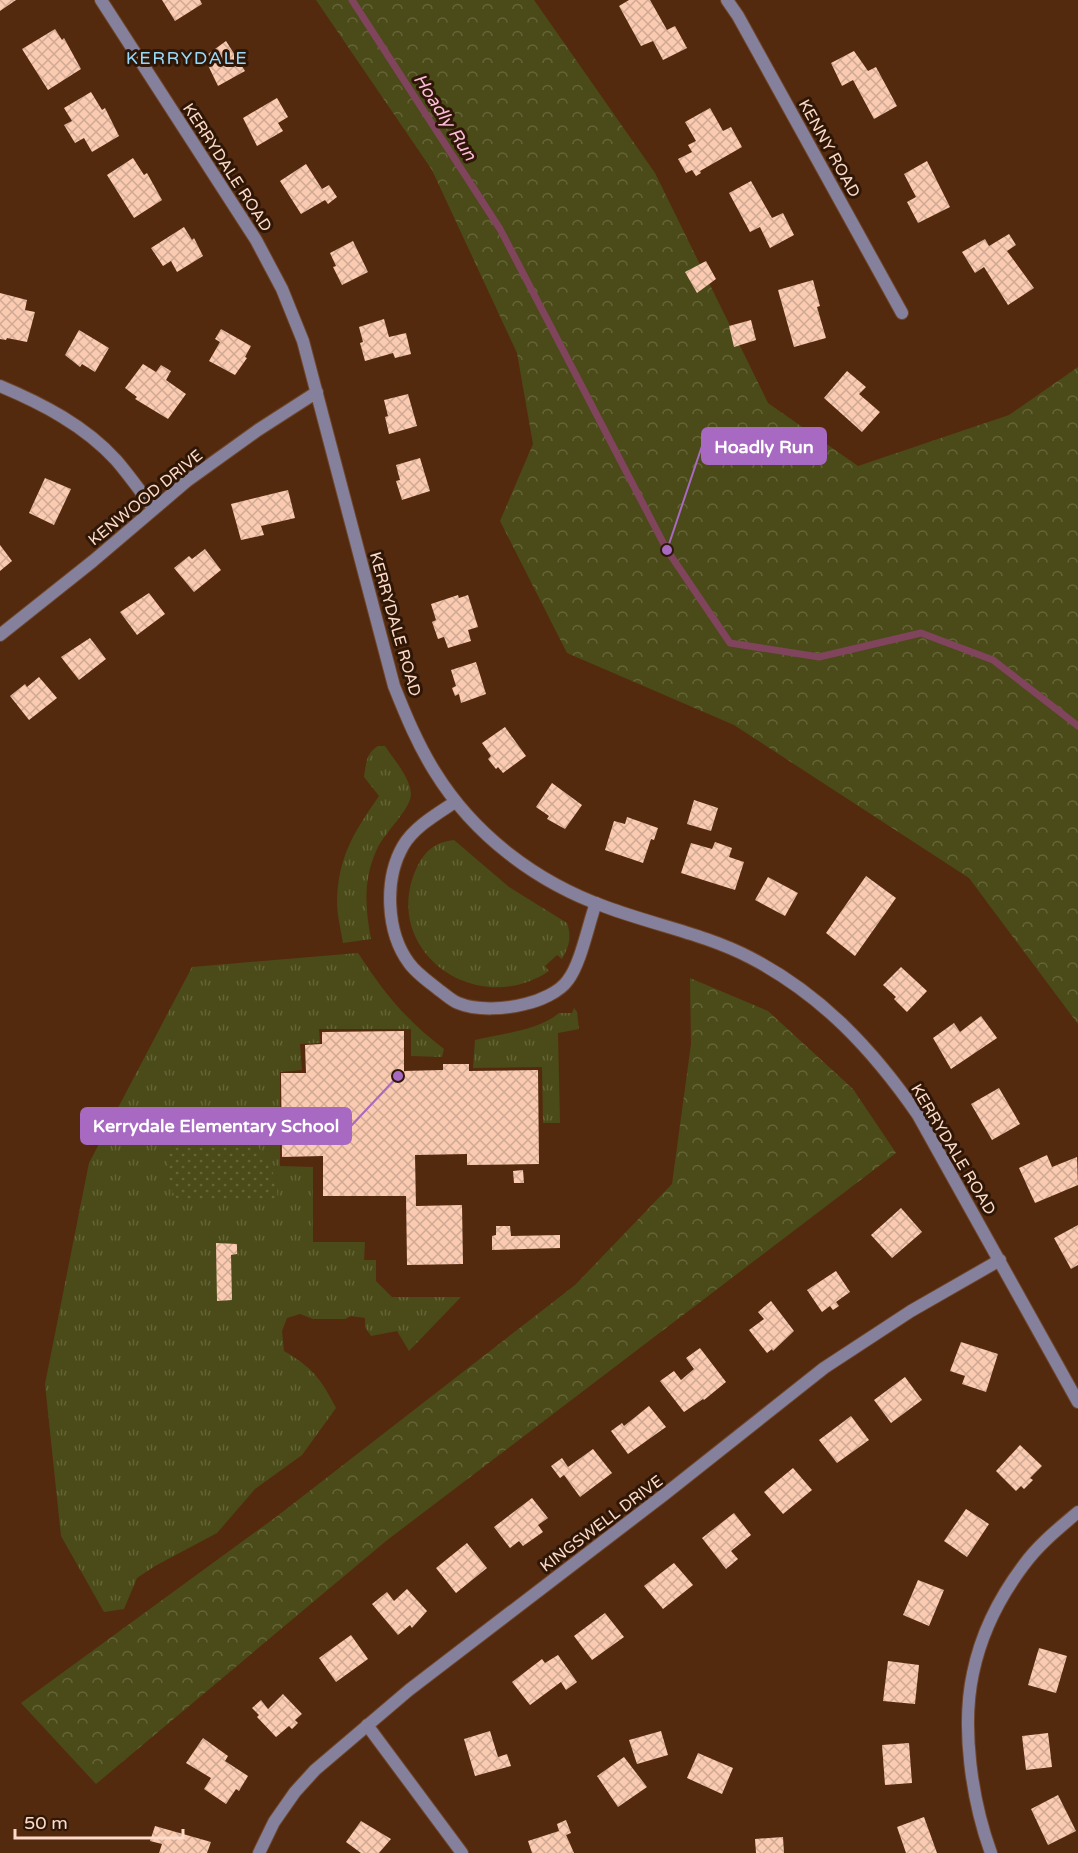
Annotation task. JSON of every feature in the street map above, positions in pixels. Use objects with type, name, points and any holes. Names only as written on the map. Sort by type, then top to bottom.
[{"type":"street","name":"KERRYDALE ROAD","points":[[101,0],[256,240],[282,289],[299,331],[317,392],[394,686],[411,730],[455,802],[497,845],[524,866],[553,884],[596,903],[723,945],[752,959],[801,989],[866,1046],[918,1114],[1078,1402]]},
{"type":"street","name":"KENNY ROAD","points":[[727,0],[902,313]]},
{"type":"street","points":[[0,386],[32,399],[86,433],[116,460],[153,508]]},
{"type":"street","name":"KENWOOD DRIVE","points":[[0,635],[93,561],[153,508],[258,430],[317,392]]},
{"type":"street","points":[[455,802],[421,826],[403,845],[394,872],[389,901],[393,930],[409,963],[429,982],[458,1003],[490,1009],[536,1001],[563,986],[575,968],[596,903]]},
{"type":"street","name":"KINGSWELL DRIVE","points":[[259,1853],[274,1822],[295,1792],[315,1770],[409,1690],[665,1494],[824,1368],[911,1311],[1000,1260]]},
{"type":"street","points":[[991,1853],[984,1833],[971,1767],[969,1701],[972,1674],[983,1637],[998,1603],[1023,1565],[1049,1537],[1078,1512]]},
{"type":"street","points":[[367,1725],[462,1853]]},
{"type":"green space","points":[[316,0],[534,0],[655,173],[768,403],[858,466],[1009,415],[1078,367],[1078,1024],[969,878],[734,725],[567,653],[500,521],[533,444],[517,353],[432,170]]},
{"type":"green space","points":[[378,746],[385,746],[405,775],[410,788],[410,800],[385,836],[372,860],[366,894],[371,939],[343,943],[337,902],[340,872],[355,833],[379,796],[364,777],[369,755]]},
{"type":"green space","points":[[454,840],[509,887],[567,923],[569,941],[566,950],[562,959],[557,955],[545,966],[549,971],[520,984],[491,987],[464,981],[440,968],[422,948],[411,923],[409,895],[418,865],[428,851],[437,845]]},
{"type":"green space","points":[[358,953],[396,1005],[444,1049],[442,1057],[411,1056],[411,1029],[319,1029],[320,1043],[300,1044],[302,1070],[280,1072],[280,1166],[313,1167],[313,1242],[365,1242],[364,1260],[376,1260],[376,1281],[392,1297],[461,1297],[409,1351],[397,1331],[371,1336],[365,1327],[365,1318],[351,1316],[345,1319],[313,1319],[300,1314],[287,1318],[282,1331],[284,1351],[315,1375],[336,1408],[302,1455],[255,1489],[217,1533],[137,1578],[124,1609],[104,1612],[61,1536],[45,1384],[89,1163],[192,967]]},
{"type":"green space","points":[[690,978],[768,1011],[853,1089],[896,1153],[386,1541],[96,1784],[21,1703],[276,1517],[575,1285],[672,1184],[691,1044]]},
{"type":"green space","points":[[574,1008],[577,1012],[579,1029],[558,1033],[560,1123],[543,1123],[542,1067],[473,1068],[475,1040],[541,1024],[559,1013],[572,1013]]},
{"type":"green space","points":[[173,1136],[254,1141],[268,1162],[274,1177],[277,1201],[177,1199],[168,1176],[169,1152]]},
{"type":"building","points":[[0,0],[16,0],[0,11]]},
{"type":"building","points":[[162,0],[200,0],[202,4],[175,21]]},
{"type":"building","points":[[629,0],[650,0],[667,30],[675,26],[687,48],[663,60],[653,41],[641,46],[619,6]]},
{"type":"building","points":[[55,29],[62,40],[64,38],[81,69],[48,90],[22,49]]},
{"type":"building","points":[[226,41],[245,71],[218,86],[204,57]]},
{"type":"building","points":[[854,51],[868,71],[876,67],[897,106],[874,119],[853,80],[842,86],[831,63]]},
{"type":"building","points":[[91,92],[102,110],[105,108],[119,136],[92,152],[84,138],[75,143],[64,125],[72,121],[64,108]]},
{"type":"building","points":[[277,98],[288,117],[278,123],[283,131],[257,146],[243,118]]},
{"type":"building","points":[[710,108],[723,131],[731,127],[742,147],[700,171],[701,173],[696,176],[692,170],[686,173],[678,159],[692,152],[688,145],[696,141],[685,122]]},
{"type":"building","points":[[133,158],[144,175],[147,173],[162,200],[134,218],[107,175]]},
{"type":"building","points":[[927,161],[950,207],[918,223],[907,202],[916,197],[904,174]]},
{"type":"building","points":[[306,164],[322,189],[329,185],[337,197],[328,204],[325,200],[301,214],[280,181]]},
{"type":"building","points":[[751,181],[772,218],[783,213],[794,235],[770,248],[760,227],[750,232],[729,193]]},
{"type":"building","points":[[184,227],[192,240],[194,238],[203,256],[177,272],[171,261],[163,266],[151,248]]},
{"type":"building","points":[[1009,234],[1016,245],[1007,251],[1034,288],[1008,305],[984,267],[975,273],[962,252],[985,239],[989,246]]},
{"type":"building","points":[[353,241],[368,272],[342,285],[333,267],[336,266],[330,253]]},
{"type":"building","points":[[706,261],[716,279],[697,293],[685,272]]},
{"type":"building","points":[[813,280],[820,306],[817,307],[826,338],[794,347],[778,290]]},
{"type":"building","points":[[0,293],[27,300],[25,310],[35,312],[27,342],[0,339]]},
{"type":"building","points":[[384,319],[389,337],[406,333],[411,354],[395,358],[393,353],[365,361],[359,327]]},
{"type":"building","points":[[751,320],[756,340],[734,347],[729,326]]},
{"type":"building","points":[[221,329],[251,346],[245,357],[247,358],[235,375],[209,361],[220,342],[215,339]]},
{"type":"building","points":[[79,330],[109,348],[95,372],[82,364],[80,367],[65,355]]},
{"type":"building","points":[[143,364],[156,372],[161,365],[171,371],[166,380],[186,394],[168,419],[135,399],[137,397],[125,388]]},
{"type":"building","points":[[847,371],[866,387],[859,394],[880,412],[862,432],[824,398]]},
{"type":"building","points":[[408,394],[417,426],[389,434],[384,400]]},
{"type":"building","points":[[420,458],[430,491],[402,500],[396,481],[400,480],[396,465]]},
{"type":"building","points":[[45,478],[71,489],[54,525],[29,513]]},
{"type":"building","points":[[288,490],[295,518],[261,526],[264,535],[241,540],[231,504]]},
{"type":"building","points":[[0,545],[12,561],[0,571]]},
{"type":"building","points":[[205,549],[221,570],[194,592],[174,568],[189,556],[192,559]]},
{"type":"building","points":[[149,593],[165,614],[137,635],[120,612]]},
{"type":"building","points":[[458,595],[459,598],[468,595],[478,627],[468,630],[471,641],[448,648],[444,637],[438,639],[432,622],[436,620],[431,604]]},
{"type":"building","points":[[90,638],[106,659],[79,680],[61,657]]},
{"type":"building","points":[[476,662],[486,694],[461,703],[459,694],[455,696],[452,688],[456,686],[451,670]]},
{"type":"building","points":[[39,677],[57,698],[29,720],[10,696],[25,684],[27,687]]},
{"type":"building","points":[[505,727],[526,756],[503,773],[498,767],[496,769],[488,759],[491,756],[482,743]]},
{"type":"building","points":[[552,783],[582,805],[565,829],[547,819],[549,816],[536,807]]},
{"type":"building","points":[[694,800],[718,808],[711,831],[687,824]]},
{"type":"building","points":[[627,817],[658,828],[654,840],[651,839],[643,863],[605,850],[614,821],[625,824]]},
{"type":"building","points":[[715,842],[732,848],[729,857],[744,862],[735,890],[681,873],[691,843],[712,849]]},
{"type":"building","points":[[866,876],[896,898],[855,956],[826,933]]},
{"type":"building","points":[[768,877],[798,893],[785,916],[755,900]]},
{"type":"building","points":[[901,967],[927,991],[907,1012],[883,985]]},
{"type":"building","points":[[981,1016],[997,1038],[951,1069],[933,1038],[954,1023],[960,1032]]},
{"type":"building","points":[[404,1031],[404,1071],[443,1070],[443,1064],[469,1064],[469,1071],[538,1070],[539,1164],[467,1165],[467,1154],[415,1155],[416,1206],[462,1205],[463,1264],[407,1265],[406,1196],[323,1196],[323,1156],[282,1157],[281,1073],[306,1073],[305,1045],[322,1044],[322,1032]]},
{"type":"building","points":[[999,1088],[1020,1124],[992,1140],[971,1104]]},
{"type":"building","points":[[1047,1155],[1052,1167],[1077,1157],[1078,1185],[1035,1203],[1019,1168]]},
{"type":"building","points":[[523,1170],[524,1183],[514,1183],[513,1171]]},
{"type":"building","points":[[901,1208],[922,1232],[892,1258],[871,1235]]},
{"type":"building","points":[[1078,1225],[1078,1265],[1071,1269],[1054,1238]]},
{"type":"building","points":[[496,1226],[510,1226],[511,1236],[560,1235],[560,1248],[492,1250],[492,1236],[496,1235]]},
{"type":"building","points":[[216,1243],[237,1244],[237,1254],[231,1255],[232,1300],[217,1301]]},
{"type":"building","points":[[836,1271],[850,1292],[836,1302],[839,1306],[833,1310],[830,1306],[822,1312],[807,1290]]},
{"type":"building","points":[[771,1301],[794,1331],[773,1351],[772,1349],[767,1353],[749,1330],[764,1319],[758,1312]]},
{"type":"building","points":[[961,1342],[998,1354],[986,1392],[962,1384],[965,1376],[950,1371]]},
{"type":"building","points":[[700,1348],[726,1382],[704,1400],[684,1412],[660,1381],[674,1371],[681,1380],[694,1369],[686,1358]]},
{"type":"building","points":[[905,1377],[922,1400],[891,1423],[874,1400]]},
{"type":"building","points":[[649,1406],[666,1427],[628,1454],[611,1431],[622,1423],[624,1426]]},
{"type":"building","points":[[851,1416],[869,1440],[837,1463],[819,1440]]},
{"type":"building","points":[[1020,1445],[1042,1466],[1030,1478],[1033,1480],[1024,1489],[1021,1486],[1016,1491],[996,1471]]},
{"type":"building","points":[[593,1449],[612,1473],[580,1497],[564,1475],[560,1478],[551,1466],[562,1458],[568,1467]]},
{"type":"building","points":[[793,1468],[812,1490],[783,1514],[764,1492]]},
{"type":"building","points":[[532,1498],[548,1518],[538,1525],[543,1532],[523,1546],[519,1541],[510,1548],[494,1527]]},
{"type":"building","points":[[966,1509],[989,1524],[967,1557],[944,1541]]},
{"type":"building","points":[[734,1513],[751,1535],[731,1551],[738,1559],[726,1569],[702,1538]]},
{"type":"building","points":[[467,1543],[487,1568],[456,1593],[436,1568]]},
{"type":"building","points":[[674,1563],[693,1585],[663,1609],[644,1586]]},
{"type":"building","points":[[918,1580],[944,1590],[929,1626],[903,1615]]},
{"type":"building","points":[[407,1589],[427,1611],[412,1628],[410,1625],[398,1635],[372,1604],[387,1592],[394,1601]]},
{"type":"building","points":[[605,1613],[624,1637],[592,1660],[574,1636]]},
{"type":"building","points":[[351,1635],[368,1659],[336,1682],[319,1658]]},
{"type":"building","points":[[1039,1648],[1067,1656],[1056,1693],[1028,1685]]},
{"type":"building","points":[[558,1655],[577,1682],[566,1690],[561,1682],[530,1705],[512,1682],[542,1659],[545,1663]]},
{"type":"building","points":[[888,1661],[919,1665],[915,1704],[883,1701]]},
{"type":"building","points":[[283,1694],[302,1714],[295,1720],[298,1723],[292,1729],[289,1726],[276,1737],[257,1717],[259,1715],[252,1708],[261,1700],[268,1709]]},
{"type":"building","points":[[490,1731],[498,1757],[507,1754],[511,1766],[475,1776],[464,1739]]},
{"type":"building","points":[[661,1731],[668,1755],[637,1764],[629,1740]]},
{"type":"building","points":[[1048,1733],[1052,1767],[1026,1770],[1022,1736]]},
{"type":"building","points":[[203,1738],[228,1756],[225,1761],[248,1776],[239,1791],[236,1789],[226,1804],[204,1789],[211,1778],[186,1763]]},
{"type":"building","points":[[909,1743],[912,1783],[885,1785],[882,1745]]},
{"type":"building","points":[[698,1753],[733,1768],[722,1794],[687,1778]]},
{"type":"building","points":[[624,1757],[647,1787],[618,1807],[597,1776]]},
{"type":"building","points":[[1058,1795],[1076,1831],[1048,1845],[1031,1809]]},
{"type":"building","points":[[924,1817],[937,1853],[906,1853],[897,1827]]},
{"type":"building","points":[[566,1820],[571,1833],[566,1835],[574,1853],[532,1853],[528,1841],[559,1831],[557,1824]]},
{"type":"building","points":[[361,1821],[391,1839],[379,1853],[361,1853],[346,1842]]},
{"type":"building","points":[[155,1826],[211,1842],[207,1853],[159,1853],[162,1844],[150,1841]]},
{"type":"building","points":[[783,1837],[784,1853],[756,1853],[755,1839]]},
{"type":"waterway","name":"Hoadly Run","points":[[352,0],[500,229],[667,550],[730,643],[819,657],[921,633],[993,660],[1078,726]]},
{"type":"place","name":"Hoadly Run","points":[[667,550]]},
{"type":"place","name":"Kerrydale Elementary School","points":[[398,1076]]},
{"type":"district","name":"KERRYDALE","points":[[187,58]]}]
